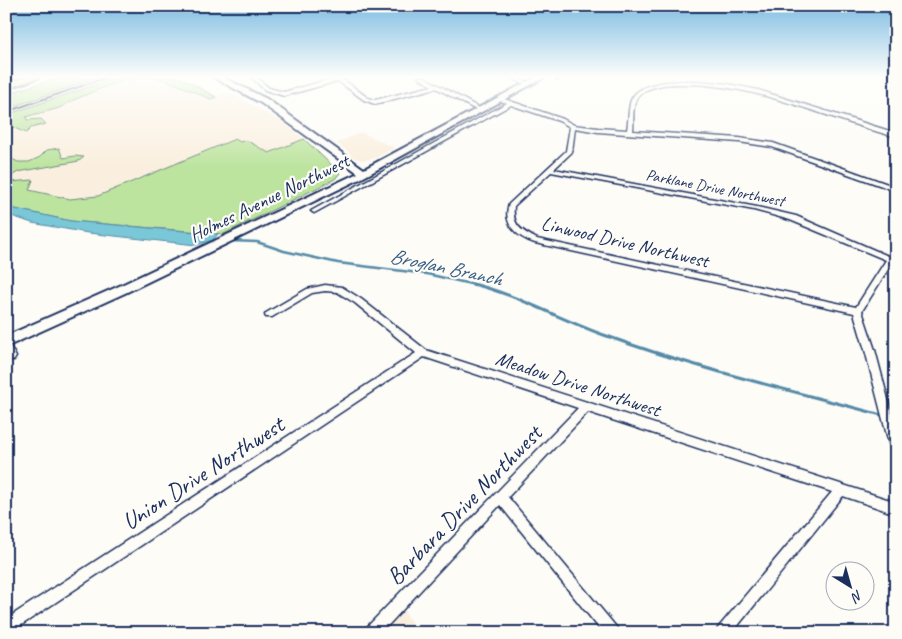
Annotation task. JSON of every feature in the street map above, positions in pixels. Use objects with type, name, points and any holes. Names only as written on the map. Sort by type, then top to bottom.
[{"type":"main road","points":[[273,107],[344,158],[364,162],[393,156]]},
{"type":"main road","name":"Holmes Avenue Northwest","points":[[6,344],[192,257],[360,175],[487,107]]},
{"type":"main road","points":[[344,158],[340,162],[360,175]]},
{"type":"street","points":[[474,107],[480,110]]},
{"type":"street","points":[[314,211],[504,107]]},
{"type":"street","points":[[521,107],[573,126],[598,130],[739,140],[773,145],[896,189]]},
{"type":"street","points":[[630,131],[633,107]]},
{"type":"street","points":[[803,107],[867,128],[896,135]]},
{"type":"street","name":"Linwood Drive Northwest","points":[[573,126],[569,152],[511,206],[509,218],[517,231],[535,240],[858,311]]},
{"type":"street","name":"Parklane Drive Northwest","points":[[551,170],[793,218],[893,261]]},
{"type":"street","points":[[896,250],[893,261],[858,311],[896,451]]},
{"type":"street","name":"Meadow Drive Northwest","points":[[270,315],[310,291],[325,288],[339,289],[358,301],[423,353],[896,508]]},
{"type":"street","points":[[6,344],[11,357]]},
{"type":"street","name":"Union Drive Northwest","points":[[6,628],[423,353]]},
{"type":"street","name":"Barbara Drive Northwest","points":[[371,633],[587,406]]},
{"type":"street","points":[[723,633],[841,490]]},
{"type":"street","points":[[501,497],[612,633]]},
{"type":"shaded area","points":[[12,107],[30,107],[6,115],[6,109]]},
{"type":"shaded area","points":[[255,107],[281,121],[304,139],[269,153],[246,140],[146,175],[98,196],[70,199],[29,190],[32,180],[10,182],[10,177],[18,172],[51,167],[75,156],[63,158],[58,148],[47,150],[40,157],[29,162],[18,162],[6,156],[6,128],[12,127],[27,133],[31,128],[45,124],[41,119],[27,120],[25,118],[38,112],[61,108]]},
{"type":"shaded area","points":[[361,132],[395,148],[373,159],[362,160],[355,158],[337,143]]},
{"type":"shaded area","points":[[399,603],[418,633],[371,633]]},
{"type":"green space","points":[[30,107],[61,107],[26,117],[27,120],[41,119],[46,124],[31,128],[26,133],[12,127],[6,128],[6,115]]},
{"type":"green space","points":[[235,139],[240,142],[246,140],[269,153],[304,139],[340,173],[335,179],[224,234],[71,221],[6,207],[6,156],[18,162],[29,162],[40,157],[47,150],[59,148],[63,158],[84,157],[79,161],[18,172],[10,177],[10,182],[33,180],[29,190],[70,199],[98,196]]},
{"type":"water","points":[[6,207],[71,221],[218,234],[213,240],[196,245],[88,233],[32,223],[6,214]]},
{"type":"waterway","name":"Broglan Branch","points":[[230,241],[257,242],[284,251],[338,263],[427,274],[475,285]]},
{"type":"waterway","name":"Broglan Branch","points":[[469,283],[521,300],[587,329],[640,348],[749,380],[896,419]]},
{"type":"railway","points":[[6,112],[21,107]]}]
